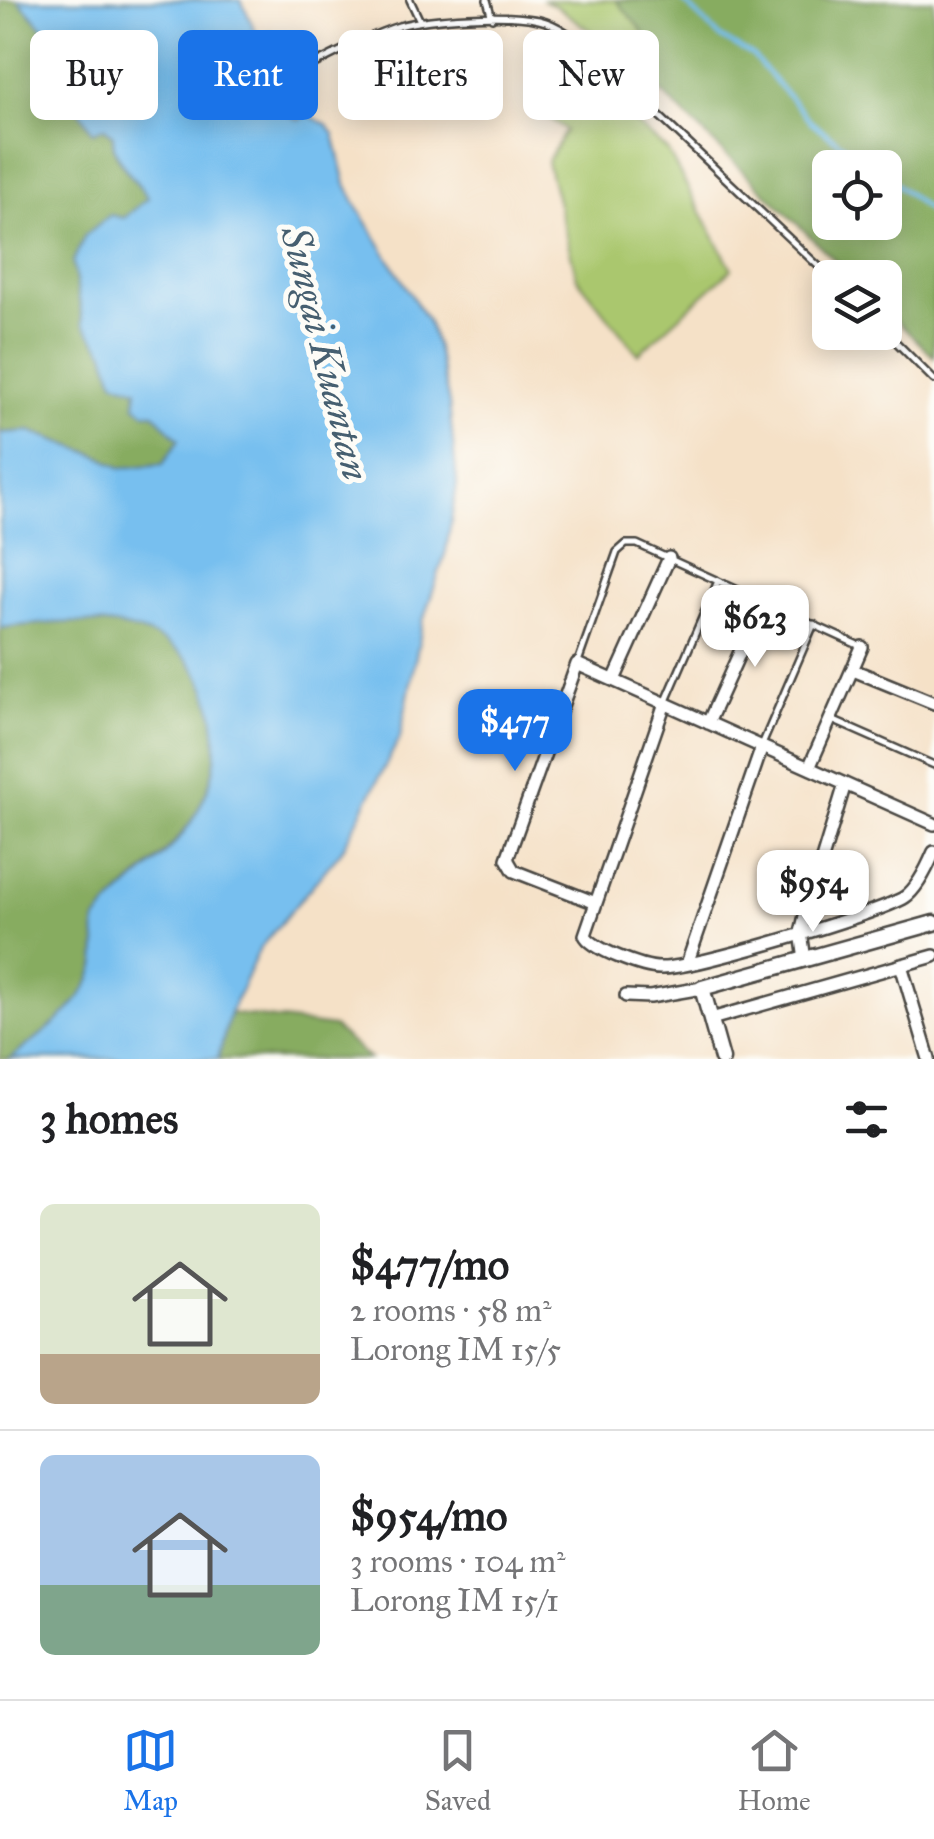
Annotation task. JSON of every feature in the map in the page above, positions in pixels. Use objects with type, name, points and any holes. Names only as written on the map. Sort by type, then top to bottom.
[{"type":"street","points":[[614,680],[669,558]]},
{"type":"street","points":[[708,723],[763,601]]},
{"type":"street","points":[[809,768],[862,647]]},
{"type":"street","points":[[596,903],[514,872],[508,866],[507,855],[577,664],[934,824]]},
{"type":"street","points":[[853,670],[934,702]]},
{"type":"street","points":[[665,703],[585,935],[592,946],[658,969],[688,964],[880,908],[908,895],[934,852]]},
{"type":"street","points":[[688,964],[762,747]]},
{"type":"street","points":[[805,960],[801,932],[845,784]]},
{"type":"street","points":[[626,996],[650,997],[702,988],[934,923]]},
{"type":"street","points":[[711,1019],[934,956]]},
{"type":"street","points":[[901,965],[929,1059]]},
{"type":"street","points":[[702,988],[722,1059]]},
{"type":"lane","points":[[410,0],[420,22]]},
{"type":"lane","points":[[487,0],[492,18]]},
{"type":"lane","points":[[318,64],[395,27],[420,22],[541,20],[568,33],[812,260]]},
{"type":"lane","points":[[902,347],[934,380]]},
{"type":"lane","points":[[577,664],[617,552],[626,544],[637,544],[862,647]]},
{"type":"lane","points":[[665,703],[718,580]]},
{"type":"lane","points":[[762,747],[814,624]]},
{"type":"lane","points":[[831,720],[934,766]]},
{"type":"green space","points":[[0,0],[18,0],[45,30],[30,30],[30,120],[85,120],[92,131],[104,127],[113,136],[120,162],[149,199],[73,262],[83,324],[105,352],[114,381],[138,389],[179,440],[163,464],[121,468],[30,431],[0,433]]},
{"type":"green space","points":[[542,0],[616,0],[642,30],[589,30]]},
{"type":"green space","points":[[616,0],[934,0],[934,357],[902,326],[902,260],[834,260],[814,240],[902,240],[902,150],[812,150],[812,238],[659,90],[659,30],[641,30]]},
{"type":"green space","points":[[552,120],[631,120],[667,150],[732,269],[638,354],[577,278],[547,162],[566,130]]},
{"type":"green space","points":[[67,620],[140,631],[163,640],[185,657],[201,678],[211,701],[216,754],[211,780],[187,827],[96,920],[96,961],[81,995],[35,1040],[10,1059],[0,1059],[0,628]]},
{"type":"green space","points":[[230,1013],[333,1027],[370,1059],[218,1059]]},
{"type":"water","name":"Sungai Kuantan","points":[[18,0],[241,0],[255,30],[178,30],[178,120],[318,120],[328,126],[334,134],[346,184],[358,208],[428,322],[449,403],[457,484],[446,551],[423,621],[400,737],[342,850],[260,948],[230,1013],[218,1059],[10,1059],[60,1019],[81,995],[96,961],[96,920],[170,848],[191,822],[209,785],[216,748],[214,721],[204,685],[186,659],[162,640],[133,629],[101,624],[67,622],[0,628],[0,433],[30,431],[121,468],[163,464],[179,440],[154,413],[146,413],[135,405],[137,389],[114,381],[105,352],[83,324],[73,262],[85,235],[110,215],[124,218],[148,198],[120,162],[113,135],[104,127],[93,132],[85,120],[158,120],[158,30],[45,30]]},
{"type":"waterway","points":[[682,0],[721,38],[752,55],[812,123],[850,150]]},
{"type":"waterway","points":[[902,189],[934,215]]}]
